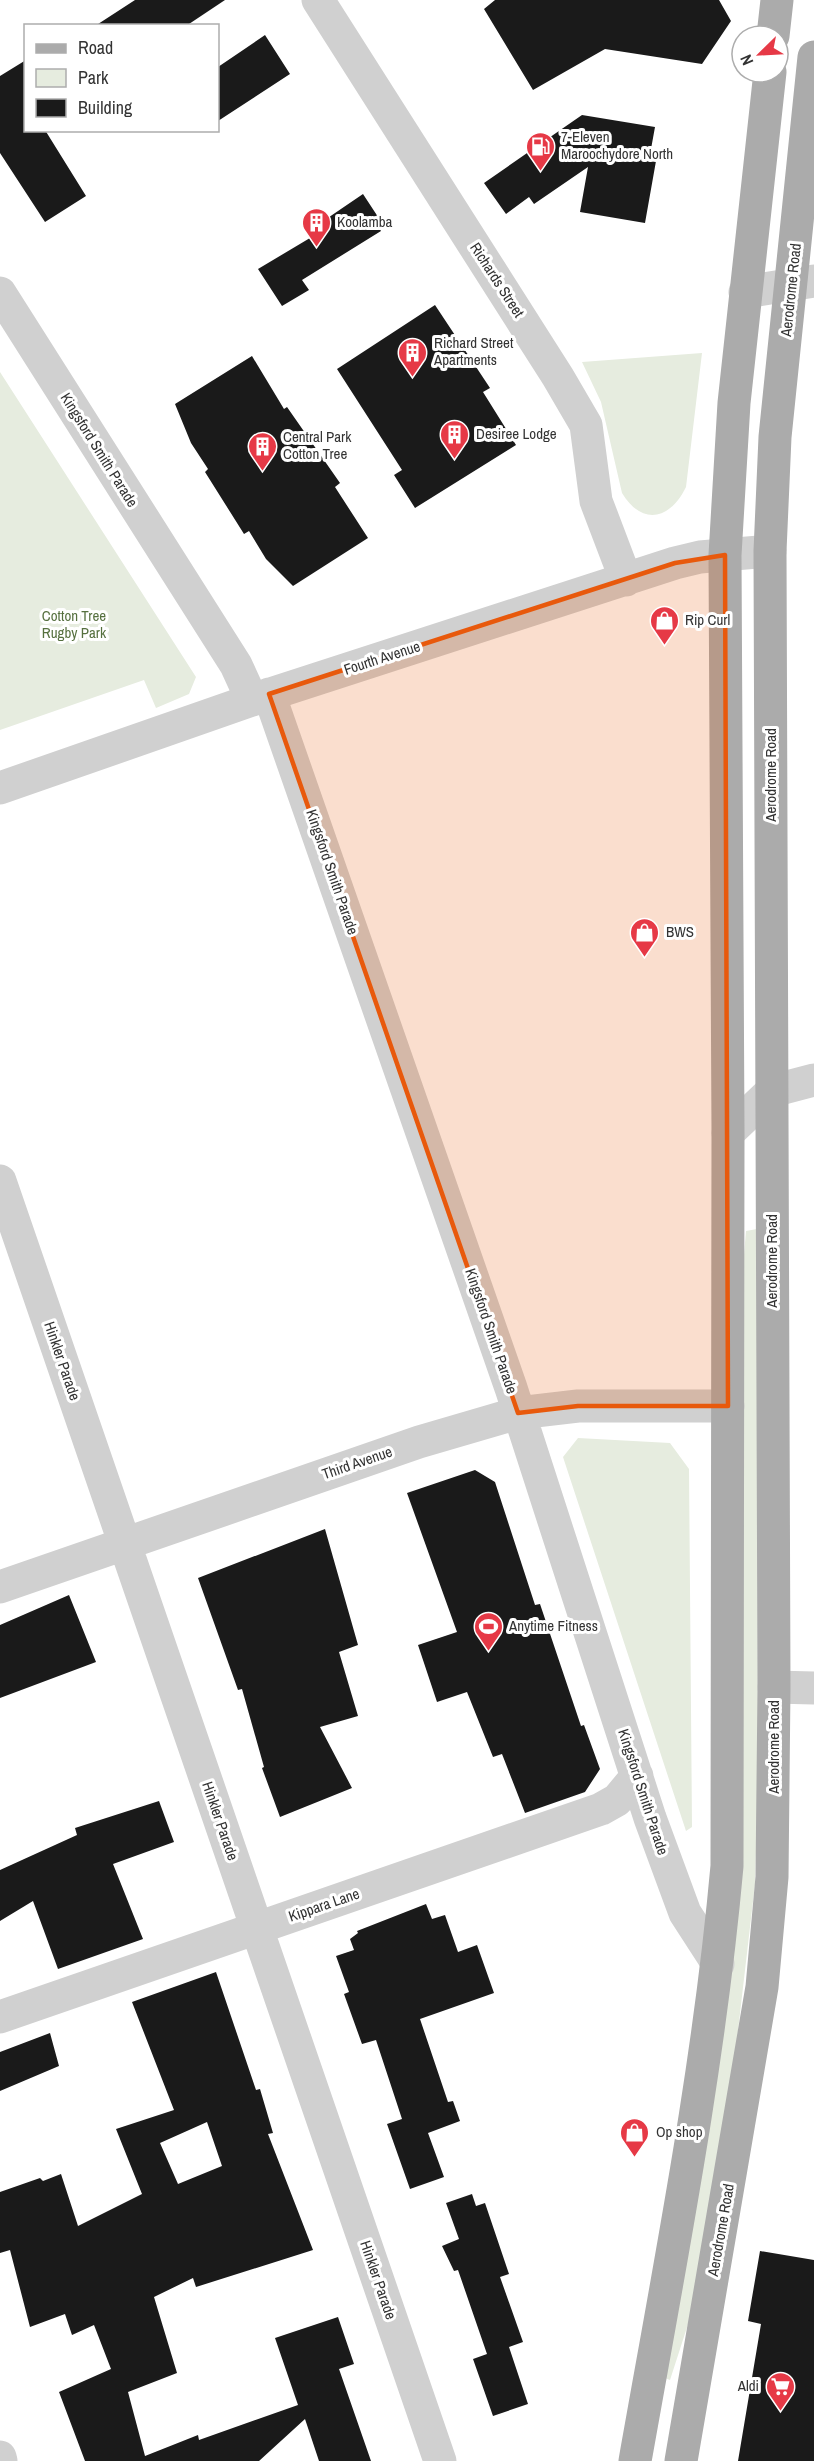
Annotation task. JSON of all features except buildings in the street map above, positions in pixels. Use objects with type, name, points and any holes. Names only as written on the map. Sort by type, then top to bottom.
[{"type":"main road","points":[[774,24],[777,0]]},
{"type":"main road","name":"Aerodrome Road","points":[[681,2461],[762,1988],[772,1877],[774,1688],[770,551],[775,437],[803,283],[814,57]]},
{"type":"main road","points":[[635,2461],[691,2149],[718,1964],[727,1866],[729,1773],[725,555],[734,404],[769,84]]},
{"type":"street","name":"Richards Street","points":[[318,0],[534,339],[586,425],[596,501],[626,580]]},
{"type":"street","points":[[746,292],[803,283]]},
{"type":"street","name":"Kingsford Smith Parade","points":[[0,293],[236,665],[261,697],[518,1413],[637,1776],[685,1913],[718,1964]]},
{"type":"street","name":"Fourth Avenue","points":[[0,788],[261,697],[675,563],[770,551]]},
{"type":"street","points":[[728,1133],[772,1091],[814,1080]]},
{"type":"street","name":"Hinkler Parade","points":[[0,1180],[440,2461]]},
{"type":"street","name":"Third Avenue","points":[[0,1587],[419,1442],[518,1413],[578,1406],[728,1406]]},
{"type":"street","points":[[774,1688],[814,1688]]},
{"type":"street","name":"Kippara Lane","points":[[0,2017],[601,1809],[617,1800],[637,1776]]},
{"type":"highlighted area","points":[[725,555],[728,1133],[728,1406],[578,1406],[518,1413],[269,694],[675,563]]},
{"type":"green space","points":[[702,353],[686,487],[672,506],[664,512],[655,515],[638,511],[622,493],[601,402],[582,362]]},
{"type":"green space","name":"Cotton Tree Rugby Park","points":[[0,372],[196,677],[189,694],[156,708],[144,680],[0,730]]},
{"type":"green space","points":[[757,1229],[758,1784],[755,1884],[734,2065],[690,2318],[670,2380],[660,2376],[720,2028],[738,1326],[746,1231]]},
{"type":"green space","points":[[578,1438],[670,1443],[689,1469],[692,1827],[686,1831],[563,1457]]},
{"type":"place","name":"7-Eleven Maroochydore North","points":[[540,172]]},
{"type":"place","name":"Koolamba","points":[[316,248]]},
{"type":"place","name":"Richard Street Apartments","points":[[413,378]]},
{"type":"place","name":"Desiree Lodge","points":[[455,460]]},
{"type":"place","name":"Central Park Cotton Tree","points":[[262,472]]},
{"type":"place","name":"Rip Curl","points":[[664,646]]},
{"type":"place","name":"BWS","points":[[645,958]]},
{"type":"place","name":"Anytime Fitness","points":[[488,1652]]},
{"type":"place","name":"Op shop","points":[[635,2158]]},
{"type":"place","name":"Aldi","points":[[780,2412]]}]
